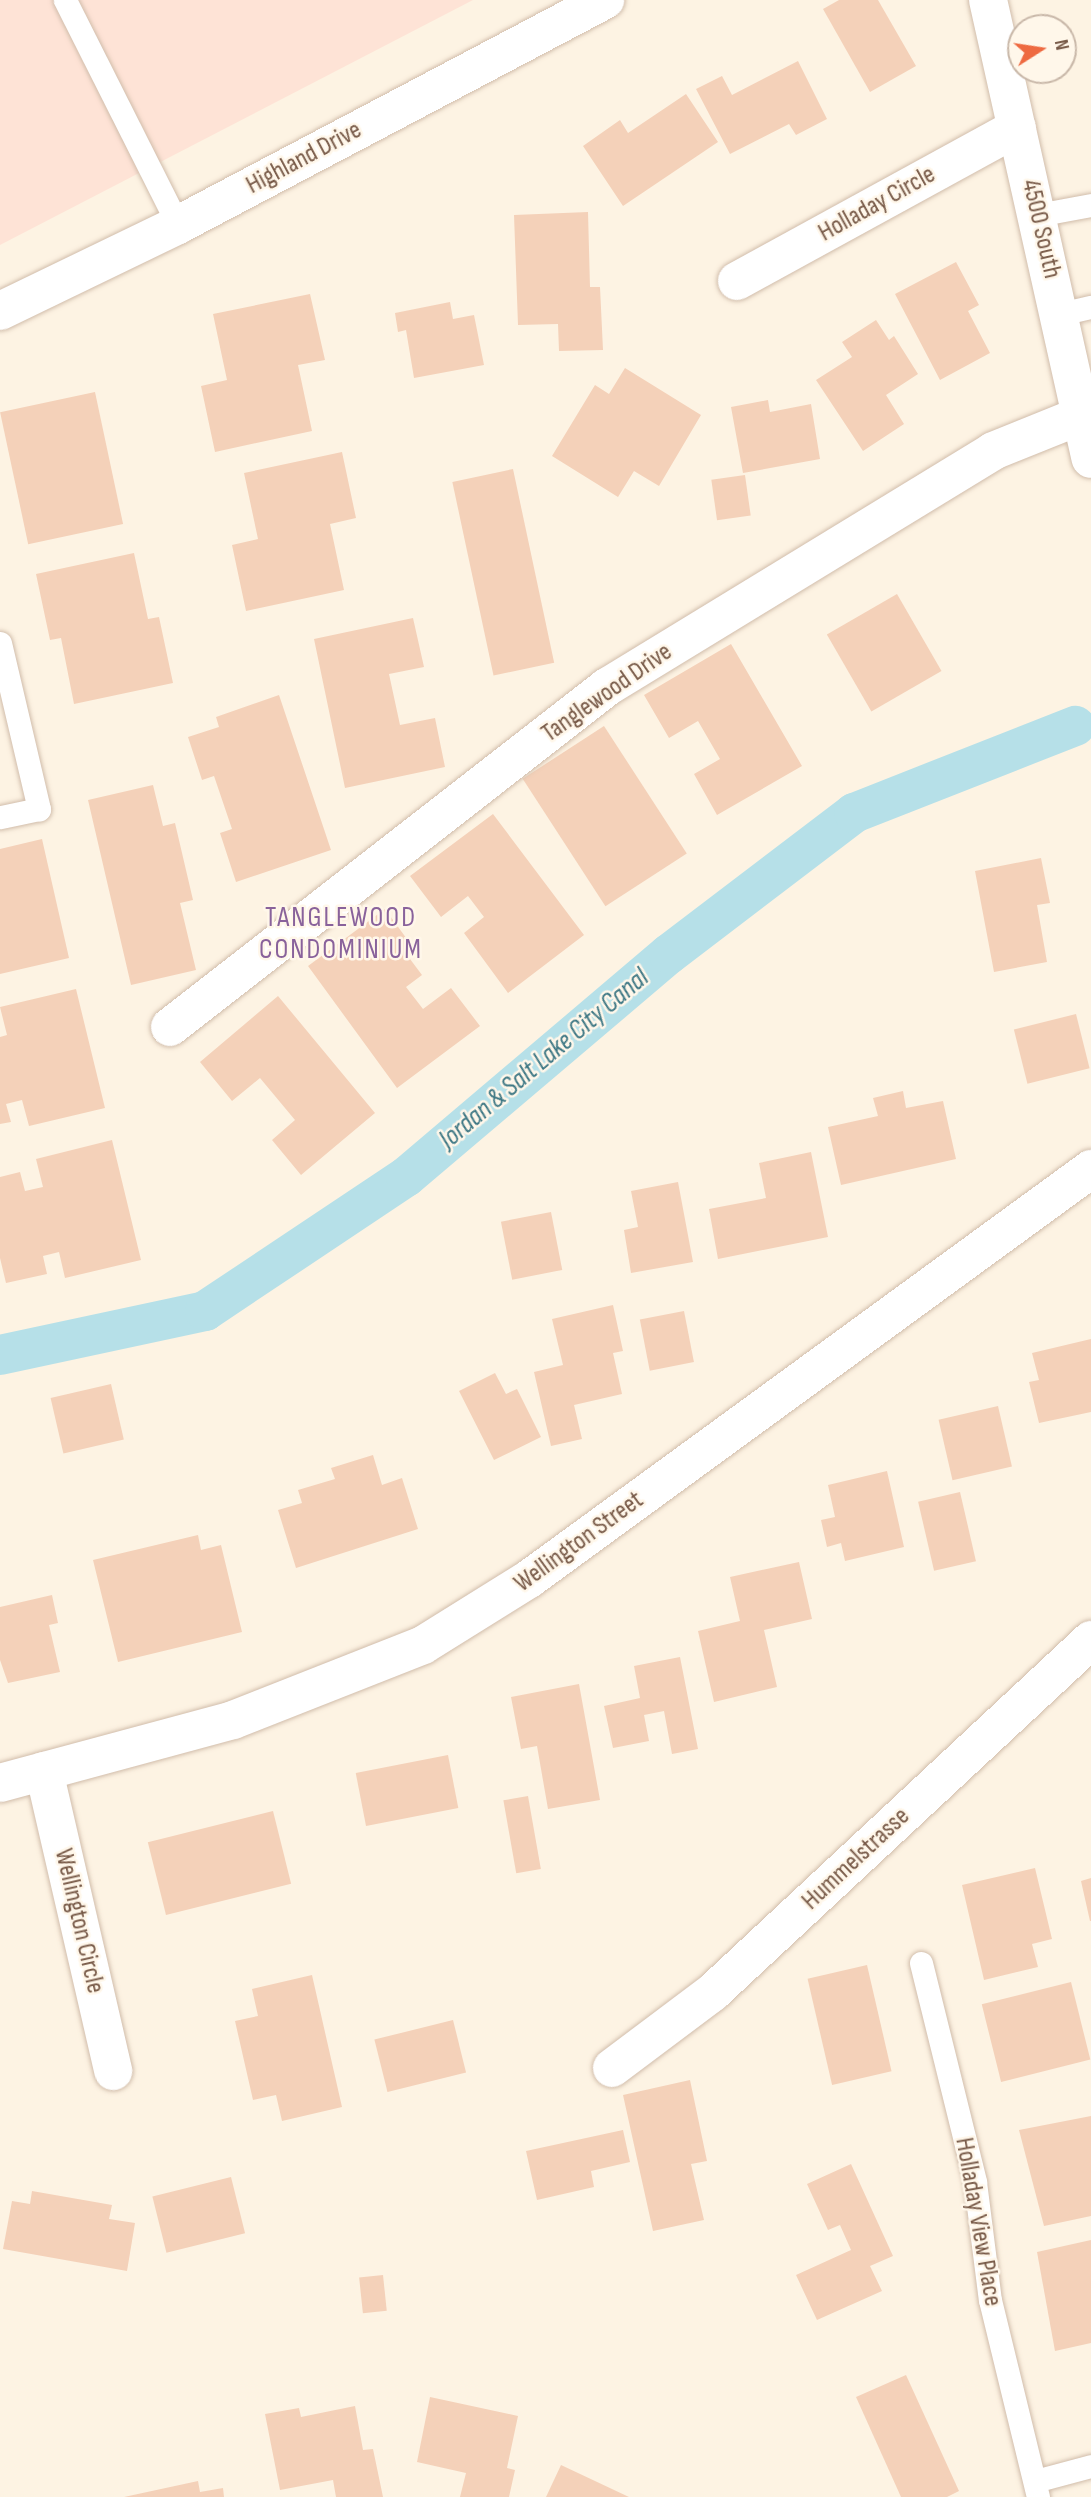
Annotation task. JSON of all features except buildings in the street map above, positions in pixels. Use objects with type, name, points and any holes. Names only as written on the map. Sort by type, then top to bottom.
[{"type":"street","name":"Highland Drive","points":[[0,312],[178,225],[605,0]]},
{"type":"street","name":"4500 South","points":[[988,0],[1037,215],[1075,310],[1082,415],[1091,459]]},
{"type":"street","name":"Holladay Circle","points":[[737,281],[1017,128]]},
{"type":"street","name":"Tanglewood Drive","points":[[170,1027],[607,687],[993,451],[1082,415]]},
{"type":"street","name":"Wellington Street","points":[[0,1783],[294,1699],[380,1664],[468,1619],[1091,1169]]},
{"type":"street","name":"Hummelstrasse","points":[[612,2068],[712,1993],[1091,1640]]},
{"type":"street","name":"Wellington Circle","points":[[44,1771],[113,2071]]},
{"type":"lane","points":[[65,0],[178,225]]},
{"type":"lane","points":[[1037,215],[1091,205]]},
{"type":"lane","points":[[0,643],[39,809],[0,817]]},
{"type":"lane","name":"Holladay View Place","points":[[921,1963],[975,2182],[990,2300],[1036,2489],[1091,2466]]},
{"type":"shaded area","points":[[0,0],[473,0],[0,245]]},
{"type":"waterway","name":"Jordan & Salt Lake City Canal","points":[[0,1355],[205,1311],[406,1177],[669,954],[854,813],[1075,726]]},
{"type":"district","name":"TANGLEWOOD CONDOMINIUM","points":[[341,934]]}]
